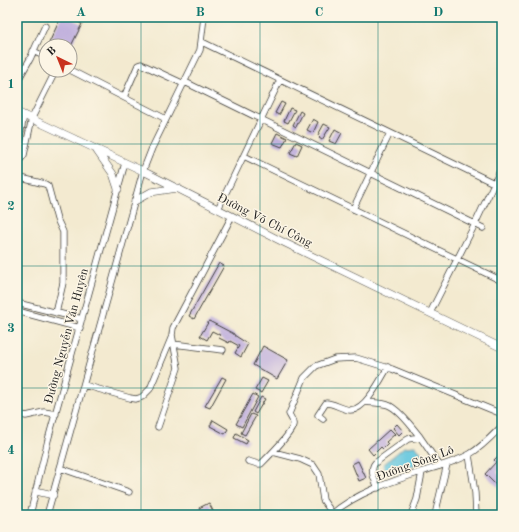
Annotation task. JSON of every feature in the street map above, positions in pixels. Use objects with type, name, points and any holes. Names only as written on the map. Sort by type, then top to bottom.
[{"type":"main road","name":"Đường Võ Chí Công","points":[[20,114],[32,118],[143,171],[502,348]]},
{"type":"main road","points":[[94,148],[105,160],[114,174],[118,189]]},
{"type":"main road","points":[[135,201],[151,192],[178,188]]},
{"type":"main road","points":[[36,491],[52,495]]},
{"type":"street","points":[[47,515],[143,171],[152,148],[200,50],[204,17]]},
{"type":"street","points":[[17,82],[45,26]]},
{"type":"street","points":[[202,42],[502,187]]},
{"type":"street","points":[[33,51],[38,53]]},
{"type":"street","points":[[124,97],[138,65],[141,64],[262,120],[483,228]]},
{"type":"street","points":[[78,74],[166,119]]},
{"type":"street","points":[[17,171],[18,158],[24,155],[32,118],[52,78]]},
{"type":"street","points":[[218,209],[280,80]]},
{"type":"street","points":[[17,150],[20,114]]},
{"type":"street","points":[[353,209],[390,133]]},
{"type":"street","points":[[244,156],[502,282]]},
{"type":"street","name":"Đường Nguyễn Văn Huyên","points":[[30,515],[56,414],[125,163]]},
{"type":"street","points":[[430,312],[499,173]]},
{"type":"street","points":[[17,177],[48,186],[57,219],[64,232],[62,283],[56,313]]},
{"type":"street","points":[[158,427],[178,368],[172,336],[173,328],[232,216]]},
{"type":"street","points":[[17,303],[82,319]]},
{"type":"street","points":[[17,311],[80,328]]},
{"type":"street","points":[[84,385],[130,398],[136,399],[142,397],[150,389],[172,336]]},
{"type":"street","points":[[173,344],[223,350]]},
{"type":"street","points":[[248,461],[261,464],[286,438],[293,428],[294,423],[289,414],[304,378],[316,366],[335,359],[356,358],[388,368],[502,414]]},
{"type":"street","points":[[323,419],[318,415],[326,403],[349,410],[359,408],[366,402],[388,368]]},
{"type":"street","points":[[366,402],[392,406],[408,422],[440,466]]},
{"type":"street","points":[[17,414],[26,416],[44,412],[56,414]]},
{"type":"street","name":"Đường Sông Lô","points":[[332,514],[350,500],[378,488],[447,464],[469,454],[478,448],[502,426]]},
{"type":"street","points":[[378,488],[372,466],[408,439],[420,437]]},
{"type":"street","points":[[273,452],[300,459],[313,465],[318,474],[323,500],[332,514]]},
{"type":"street","points":[[469,454],[475,493],[476,515]]},
{"type":"street","points":[[434,515],[447,464]]},
{"type":"street","points":[[60,468],[129,492]]},
{"type":"street","points":[[411,515],[417,499],[422,472]]},
{"type":"water","points":[[415,446],[425,457],[424,461],[390,475],[387,474],[383,465],[404,447]]},
{"type":"building","points":[[61,17],[68,17],[82,24],[75,38],[51,38]]},
{"type":"building","points":[[281,102],[285,104],[279,115],[275,113]]},
{"type":"building","points":[[290,108],[295,110],[288,123],[284,121]]},
{"type":"building","points":[[300,111],[303,113],[296,127],[293,125]]},
{"type":"building","points":[[313,119],[318,122],[313,133],[307,130]]},
{"type":"building","points":[[324,124],[330,127],[322,140],[318,135]]},
{"type":"building","points":[[335,129],[342,133],[336,144],[329,141]]},
{"type":"building","points":[[277,133],[287,138],[282,147],[272,143]]},
{"type":"building","points":[[296,142],[302,145],[297,156],[290,153]]},
{"type":"building","points":[[219,263],[224,266],[194,319],[189,316]]},
{"type":"building","points":[[209,321],[234,334],[248,344],[241,357],[235,353],[239,346],[230,341],[229,343],[219,338],[220,335],[212,331],[207,340],[200,336]]},
{"type":"building","points":[[263,346],[288,360],[277,379],[253,365]]},
{"type":"building","points":[[222,377],[226,379],[210,408],[205,406]]},
{"type":"building","points":[[262,378],[268,381],[261,393],[255,390]]},
{"type":"building","points":[[253,394],[258,397],[242,427],[236,424]]},
{"type":"building","points":[[261,397],[265,399],[256,414],[253,412]]},
{"type":"building","points":[[251,414],[256,416],[245,435],[241,433]]},
{"type":"building","points":[[213,420],[228,429],[225,434],[210,426]]},
{"type":"building","points":[[397,424],[403,431],[399,435],[393,428]]},
{"type":"building","points":[[390,429],[395,434],[386,442],[388,444],[383,449],[381,447],[373,455],[368,449]]},
{"type":"building","points":[[236,433],[248,440],[246,444],[234,438]]},
{"type":"building","points":[[502,452],[502,468],[497,472],[502,477],[502,483],[498,487],[485,474],[496,462],[494,460]]},
{"type":"building","points":[[358,461],[366,478],[359,481],[352,464]]},
{"type":"building","points":[[209,503],[214,513],[210,515],[202,515],[199,508]]}]
